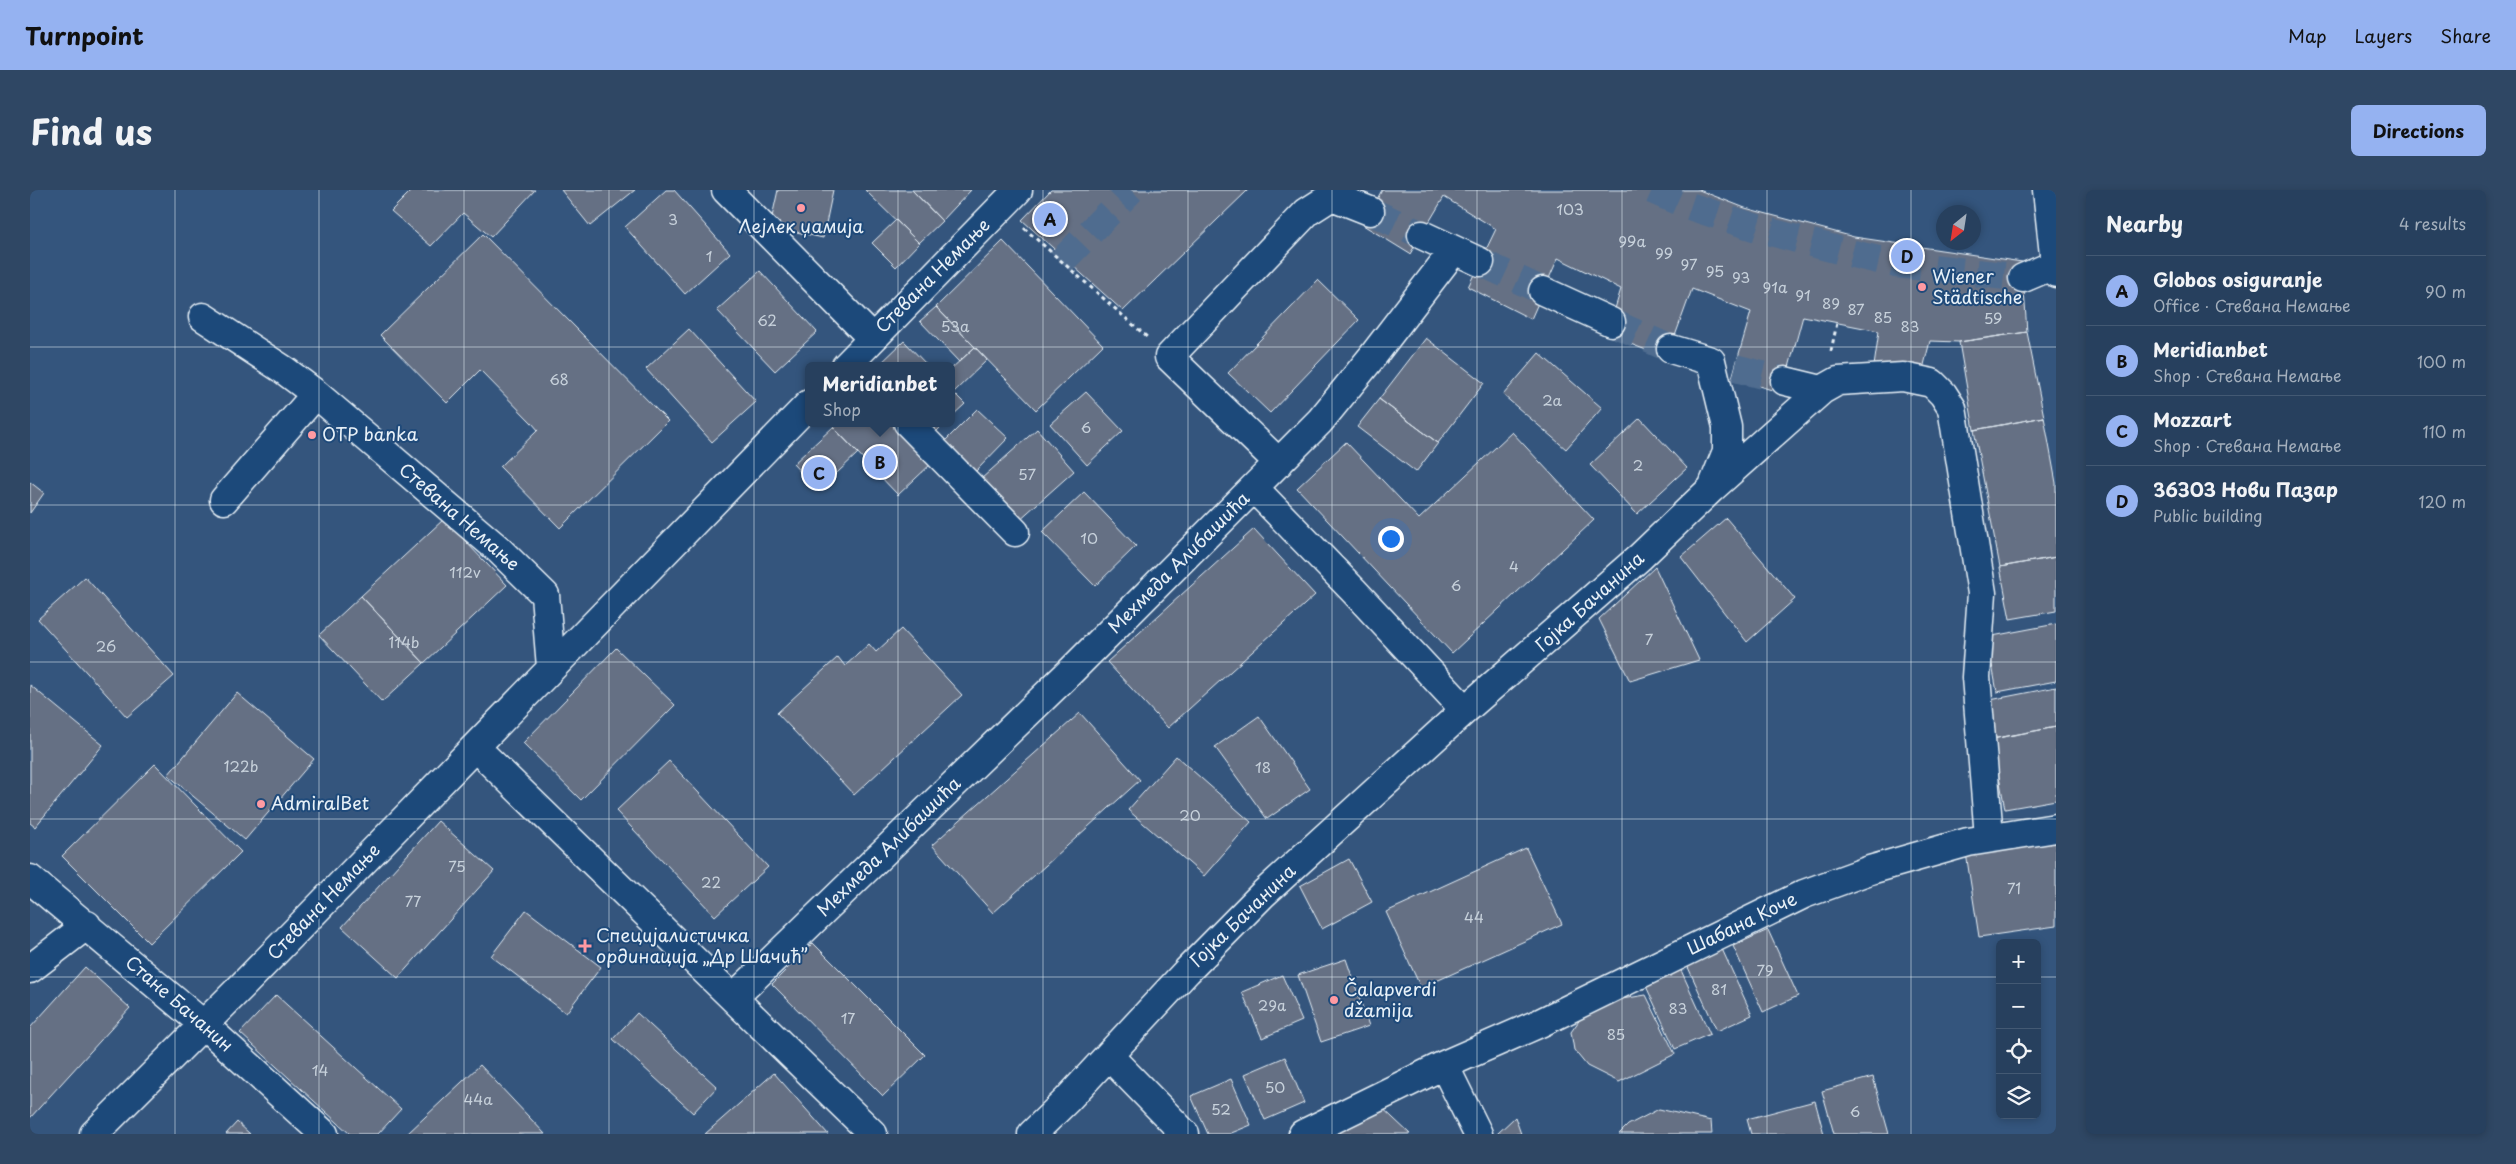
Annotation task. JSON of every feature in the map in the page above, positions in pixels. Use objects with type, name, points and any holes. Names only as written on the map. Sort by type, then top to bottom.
[{"type":"street","points":[[726,190],[872,338]]},
{"type":"street","points":[[2023,278],[2055,268],[2047,190]]},
{"type":"street","points":[[1279,463],[1169,357],[1307,212],[1332,196],[1370,211]]},
{"type":"street","name":"Стевана Немање","points":[[852,362],[872,338],[1010,199]]},
{"type":"street","points":[[1422,235],[1480,262]]},
{"type":"street","name":"Мехмеда Алибашића","points":[[733,998],[1065,677],[1279,463],[1326,414],[1454,250]]},
{"type":"street","points":[[1543,291],[1611,322]]},
{"type":"street","name":"Стевана Немање","points":[[203,316],[284,370],[316,394],[498,549],[545,596],[551,667]]},
{"type":"street","name":"Гојка Бачанина","points":[[1671,349],[1723,365],[1727,451],[1711,490]]},
{"type":"street","name":"Гојка Бачанина","points":[[1032,1134],[1262,895],[1465,710],[1640,558],[1711,490],[1822,390],[1838,381],[1902,377],[1932,383],[1943,394],[1952,408],[1982,593],[1976,677],[1989,837]]},
{"type":"street","points":[[1785,381],[1822,390]]},
{"type":"street","points":[[224,500],[316,394]]},
{"type":"street","name":"Стевана Немање","points":[[94,1134],[204,1025],[805,408]]},
{"type":"street","points":[[912,427],[1015,532]]},
{"type":"street","points":[[1254,488],[1354,591],[1465,710]]},
{"type":"street","points":[[475,747],[873,1134]]},
{"type":"street","name":"Шабана Коче","points":[[1303,1134],[1444,1066],[1540,1023],[1804,894],[1870,870],[1989,837],[2056,828]]},
{"type":"street","name":"Стане Бачанин","points":[[30,879],[204,1025],[324,1134]]},
{"type":"street","points":[[30,969],[87,925]]},
{"type":"street","points":[[1109,1056],[1184,1134]]},
{"type":"street","points":[[1444,1066],[1478,1134]]},
{"type":"path","points":[[1010,199],[1169,357]]},
{"type":"building","points":[[412,190],[535,190],[491,237],[463,213],[431,246],[391,211]]},
{"type":"building","points":[[561,190],[635,190],[590,226]]},
{"type":"building","points":[[666,190],[674,190],[730,253],[685,294],[625,227]]},
{"type":"building","name":"Лејлек џамија","points":[[778,190],[833,190],[823,238],[770,226]]},
{"type":"building","points":[[865,190],[912,190],[942,221],[919,243]]},
{"type":"building","points":[[912,190],[971,190],[942,221]]},
{"type":"building","points":[[1051,190],[1248,190],[1123,311],[1022,220]]},
{"type":"building","points":[[1382,190],[1699,190],[1745,208],[1854,237],[2022,262],[2027,332],[1959,342],[1930,341],[1921,377],[1874,366],[1879,331],[1803,316],[1782,393],[1732,378],[1751,312],[1692,289],[1667,358],[1607,335],[1621,289],[1558,258],[1531,319],[1468,287],[1496,229],[1444,197],[1410,254],[1363,225]]},
{"type":"building","points":[[896,220],[919,243],[896,267],[872,243]]},
{"type":"building","points":[[483,234],[668,421],[560,528],[500,467],[538,430],[532,423],[480,370],[447,403],[380,335]]},
{"type":"building","points":[[1003,241],[1103,345],[1036,410],[936,307]]},
{"type":"building","points":[[760,271],[817,332],[775,371],[717,310]]},
{"type":"building","points":[[1318,280],[1359,320],[1270,413],[1228,373]]},
{"type":"building","points":[[936,307],[975,347],[959,362],[920,321]]},
{"type":"building","points":[[689,329],[756,402],[712,442],[646,369]]},
{"type":"building","points":[[2027,332],[2044,417],[1974,430],[1959,342]]},
{"type":"building","points":[[1426,338],[1484,383],[1438,443],[1379,399]]},
{"type":"building","points":[[904,341],[924,362],[882,362]]},
{"type":"building","points":[[975,347],[987,360],[955,391],[955,365]]},
{"type":"building","points":[[1539,353],[1602,408],[1566,449],[1503,395]]},
{"type":"building","points":[[1086,392],[1123,431],[1087,465],[1050,424]]},
{"type":"building","points":[[955,394],[965,404],[955,413]]},
{"type":"building","points":[[1379,399],[1438,443],[1416,472],[1357,427]]},
{"type":"building","points":[[977,409],[1008,438],[975,472],[944,442]]},
{"type":"building","points":[[2044,417],[2056,483],[2056,557],[2000,567],[1974,430]]},
{"type":"building","points":[[1640,418],[1687,468],[1637,514],[1590,465]]},
{"type":"building","points":[[833,427],[898,427],[932,463],[898,495]]},
{"type":"building","points":[[833,427],[858,453],[818,491],[793,464]]},
{"type":"building","points":[[925,427],[941,427],[933,435]]},
{"type":"building","points":[[1037,429],[1074,471],[1018,521],[981,479]]},
{"type":"building","points":[[1512,432],[1594,520],[1452,653],[1297,488],[1346,442],[1419,519]]},
{"type":"building","points":[[30,482],[44,493],[30,513]]},
{"type":"building","points":[[1084,492],[1136,546],[1095,586],[1042,532]]},
{"type":"building","points":[[1726,518],[1795,599],[1747,642],[1681,557]]},
{"type":"building","points":[[444,519],[507,585],[424,663],[361,596]]},
{"type":"building","points":[[1254,529],[1315,595],[1168,728],[1107,662]]},
{"type":"building","points":[[2056,557],[2056,611],[2010,619],[2000,567]]},
{"type":"building","points":[[1655,567],[1699,660],[1630,681],[1599,619]]},
{"type":"building","points":[[85,577],[174,676],[127,717],[38,619]]},
{"type":"building","points":[[361,596],[424,663],[382,702],[319,635]]},
{"type":"building","points":[[2056,624],[2056,681],[1997,692],[1987,637]]},
{"type":"building","points":[[901,629],[962,695],[854,795],[777,713],[838,657],[845,666],[869,644],[876,652]]},
{"type":"building","points":[[616,648],[675,705],[581,800],[523,743]]},
{"type":"building","points":[[30,685],[103,745],[35,827],[30,823]]},
{"type":"building","points":[[2056,687],[2056,727],[1992,739],[1985,701]]},
{"type":"building","points":[[237,693],[314,759],[245,840],[168,775]]},
{"type":"building","points":[[1080,713],[1140,780],[993,913],[932,845]]},
{"type":"building","points":[[1259,716],[1310,789],[1267,819],[1215,747]]},
{"type":"building","points":[[2056,727],[2056,800],[2005,809],[1992,739]]},
{"type":"building","points":[[1176,756],[1251,822],[1204,876],[1128,810]]},
{"type":"building","points":[[669,761],[768,867],[715,916],[616,811]]},
{"type":"building","points":[[155,764],[241,852],[149,943],[62,856]]},
{"type":"building","points":[[438,821],[494,871],[398,978],[342,927]]},
{"type":"building","points":[[2056,840],[2056,926],[1979,937],[1966,853]]},
{"type":"building","points":[[1526,848],[1562,924],[1421,988],[1386,912]]},
{"type":"building","points":[[1349,859],[1372,902],[1322,929],[1300,886]]},
{"type":"building","points":[[526,910],[601,967],[566,1013],[491,956]]},
{"type":"building","points":[[1768,930],[1798,996],[1763,1012],[1733,946]]},
{"type":"building","points":[[813,943],[925,1055],[883,1096],[772,984]]},
{"type":"building","points":[[1722,949],[1752,1015],[1717,1031],[1687,965]]},
{"type":"building","name":"Čalapverdi džamija","points":[[1346,959],[1369,1026],[1321,1042],[1298,975]]},
{"type":"building","points":[[85,967],[130,1008],[30,1118],[30,1028]]},
{"type":"building","points":[[1680,968],[1710,1034],[1675,1049],[1645,984]]},
{"type":"building","points":[[1282,975],[1302,1021],[1262,1038],[1242,992]]},
{"type":"building","points":[[276,995],[401,1109],[378,1134],[350,1134],[240,1033]]},
{"type":"building","points":[[1646,995],[1675,1054],[1619,1082],[1587,1066],[1574,1050],[1571,1032],[1591,1004]]},
{"type":"building","points":[[637,1013],[717,1087],[693,1113],[613,1039]]},
{"type":"building","points":[[1285,1057],[1304,1103],[1265,1120],[1245,1074]]},
{"type":"building","points":[[480,1065],[545,1134],[407,1134]]},
{"type":"building","points":[[774,1073],[828,1134],[705,1134]]},
{"type":"building","points":[[1873,1077],[1889,1134],[1834,1134],[1822,1091]]},
{"type":"building","points":[[1231,1079],[1251,1125],[1229,1134],[1208,1134],[1191,1096]]},
{"type":"building","points":[[1815,1101],[1824,1134],[1751,1134],[1747,1119]]},
{"type":"building","points":[[1376,1102],[1410,1134],[1316,1134]]},
{"type":"building","points":[[1659,1109],[1711,1121],[1712,1134],[1619,1134],[1628,1125]]},
{"type":"building","points":[[1515,1117],[1521,1134],[1497,1134]]},
{"type":"building","points":[[237,1122],[250,1134],[226,1134]]},
{"type":"tunnel","points":[[1061,262],[1131,190]]},
{"type":"tunnel","points":[[1652,190],[1686,205],[1763,230],[1853,254],[1896,264],[2023,278]]},
{"type":"tunnel","points":[[1370,211],[1422,235]]},
{"type":"tunnel","points":[[1480,262],[1543,291]]},
{"type":"tunnel","points":[[1611,322],[1671,349]]},
{"type":"tunnel","points":[[1735,368],[1785,381]]},
{"type":"place","name":"Лејлек џамија","points":[[801,208]]},
{"type":"place","name":"Globos osiguranje","points":[[1050,219]]},
{"type":"place","name":"36303 Нови Пазар","points":[[1907,256]]},
{"type":"place","name":"Wiener Städtische","points":[[1922,287]]},
{"type":"place","name":"OTP banka","points":[[312,435]]},
{"type":"place","name":"Meridianbet","points":[[880,462]]},
{"type":"place","name":"Mozzart","points":[[819,473]]},
{"type":"place","name":"AdmiralBet","points":[[261,804]]},
{"type":"place","name":"Специјалистичка ординација „Др Шачић”","points":[[585,946]]},
{"type":"place","name":"Čalapverdi džamija","points":[[1334,1000]]}]
